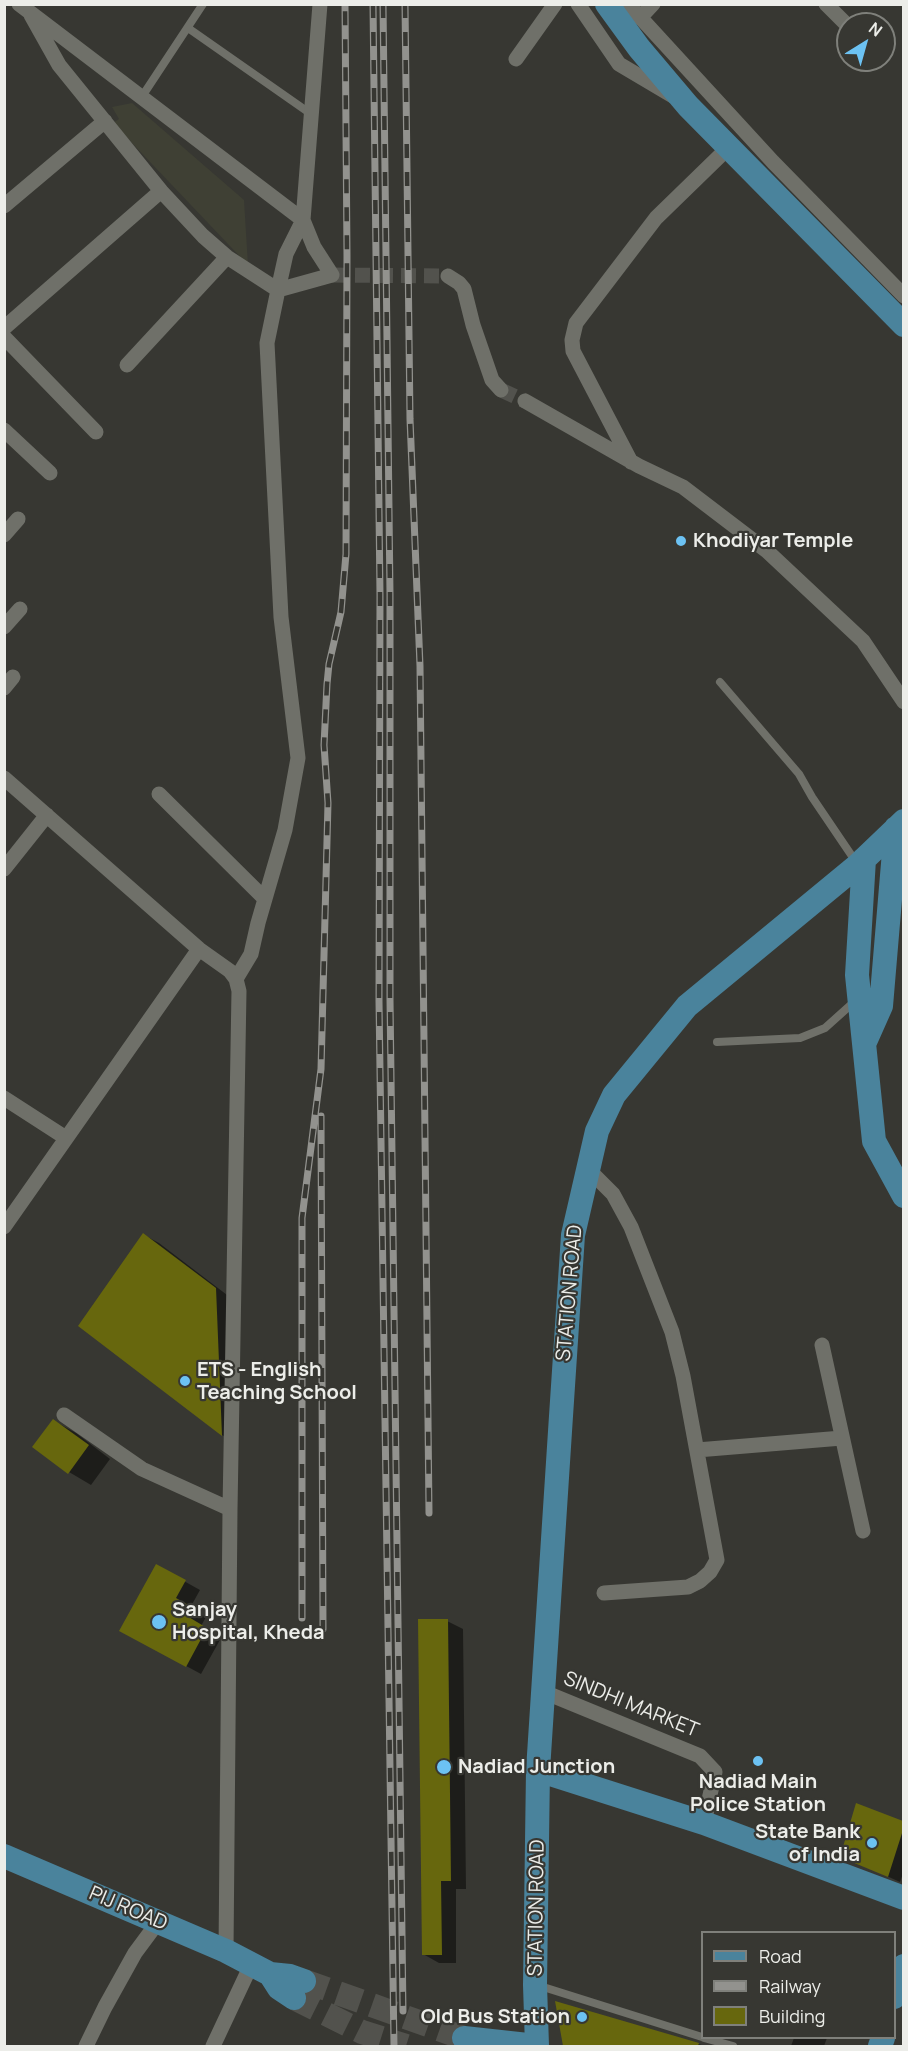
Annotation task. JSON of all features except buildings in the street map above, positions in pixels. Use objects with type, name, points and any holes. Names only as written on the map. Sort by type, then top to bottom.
[{"type":"main road","points":[[607,4],[639,48],[688,106],[903,325]]},
{"type":"main road","points":[[864,1044],[881,1006],[900,825]]},
{"type":"main road","name":"STATION ROAD","points":[[537,2046],[538,1770],[573,1235],[597,1131],[614,1095],[687,1006],[861,862],[900,825]]},
{"type":"main road","points":[[861,862],[857,975],[873,1141],[903,1196]]},
{"type":"main road","points":[[538,1770],[704,1823],[903,1898]]},
{"type":"main road","name":"PIJ ROAD","points":[[4,1856],[226,1950],[261,1969],[290,1976],[299,1989]]},
{"type":"main road","points":[[896,1990],[903,1966]]},
{"type":"main road","points":[[465,2038],[537,2046]]},
{"type":"street","points":[[18,4],[303,220],[314,246],[332,275],[278,290],[227,257],[203,236],[161,191],[59,65],[31,15]]},
{"type":"street","points":[[236,979],[251,954],[285,830],[298,758],[281,617],[267,343],[286,254],[303,220],[320,4]]},
{"type":"street","points":[[516,59],[555,4]]},
{"type":"street","points":[[578,4],[619,64],[688,106]]},
{"type":"street","points":[[628,4],[772,162],[903,296]]},
{"type":"street","points":[[640,18],[653,4]]},
{"type":"street","points":[[4,206],[105,121]]},
{"type":"street","points":[[631,462],[573,351],[572,340],[576,323],[656,218],[729,147]]},
{"type":"street","points":[[4,328],[161,191]]},
{"type":"street","points":[[127,365],[227,257]]},
{"type":"street","points":[[448,276],[464,289],[473,325],[492,380],[501,390]]},
{"type":"street","points":[[4,337],[96,432]]},
{"type":"street","points":[[525,401],[631,462],[683,487],[767,550],[863,641],[903,702]]},
{"type":"street","points":[[4,430],[50,474]]},
{"type":"street","points":[[4,535],[18,519]]},
{"type":"street","points":[[4,627],[20,609]]},
{"type":"street","points":[[4,778],[199,949],[230,971],[236,979],[239,991],[230,1509],[226,1950]]},
{"type":"street","points":[[159,794],[265,899]]},
{"type":"street","points":[[4,869],[47,815]]},
{"type":"street","points":[[4,1227],[199,949]]},
{"type":"street","points":[[4,1098],[66,1138]]},
{"type":"street","points":[[588,1169],[613,1194],[631,1227],[672,1332],[683,1376],[717,1560],[715,1567],[700,1581],[688,1587],[604,1593]]},
{"type":"street","points":[[822,1345],[863,1532]]},
{"type":"street","points":[[64,1415],[142,1468],[230,1509]]},
{"type":"street","points":[[697,1450],[842,1438]]},
{"type":"street","name":"SINDHI MARKET","points":[[544,1692],[700,1756],[715,1772],[704,1823]]},
{"type":"street","points":[[86,2046],[135,1953],[158,1922]]},
{"type":"street","points":[[213,2046],[261,1969]]},
{"type":"lane","points":[[141,98],[204,4]]},
{"type":"lane","points":[[188,28],[311,114]]},
{"type":"lane","points":[[720,682],[800,774],[812,797],[861,862]]},
{"type":"lane","points":[[717,1042],[800,1038],[825,1028],[859,998]]},
{"type":"lane","points":[[536,1985],[701,2036]]},
{"type":"lane","points":[[710,2039],[733,2046]]},
{"type":"shaded area","points":[[132,103],[244,200],[248,265],[113,123],[119,119],[112,107]]},
{"type":"tunnel","points":[[332,275],[448,276]]},
{"type":"tunnel","points":[[501,390],[525,401]]},
{"type":"tunnel","points":[[304,1981],[464,2038]]},
{"type":"tunnel","points":[[294,1998],[362,2032],[406,2046]]},
{"type":"railway","points":[[302,1618],[302,1218],[321,1069],[328,803],[324,745],[327,684],[329,664],[341,612],[346,554],[345,4]]},
{"type":"railway","points":[[373,4],[380,595],[379,1001],[394,2046]]},
{"type":"railway","points":[[383,4],[390,594],[390,999],[403,2011]]},
{"type":"railway","points":[[405,4],[410,419],[420,666],[429,1513]]},
{"type":"railway","points":[[321,1116],[323,1629]]},
{"type":"place","name":"Khodiyar Temple","points":[[681,541]]},
{"type":"place","name":"ETS - English Teaching School","points":[[185,1381]]},
{"type":"place","name":"Sanjay Hospital, Kheda","points":[[159,1622]]},
{"type":"place","name":"Nadiad Main Police Station","points":[[758,1761]]},
{"type":"place","name":"Nadiad Junction","points":[[444,1767]]},
{"type":"place","name":"State Bank of India","points":[[872,1843]]},
{"type":"place","name":"Old Bus Station","points":[[582,2017]]}]
